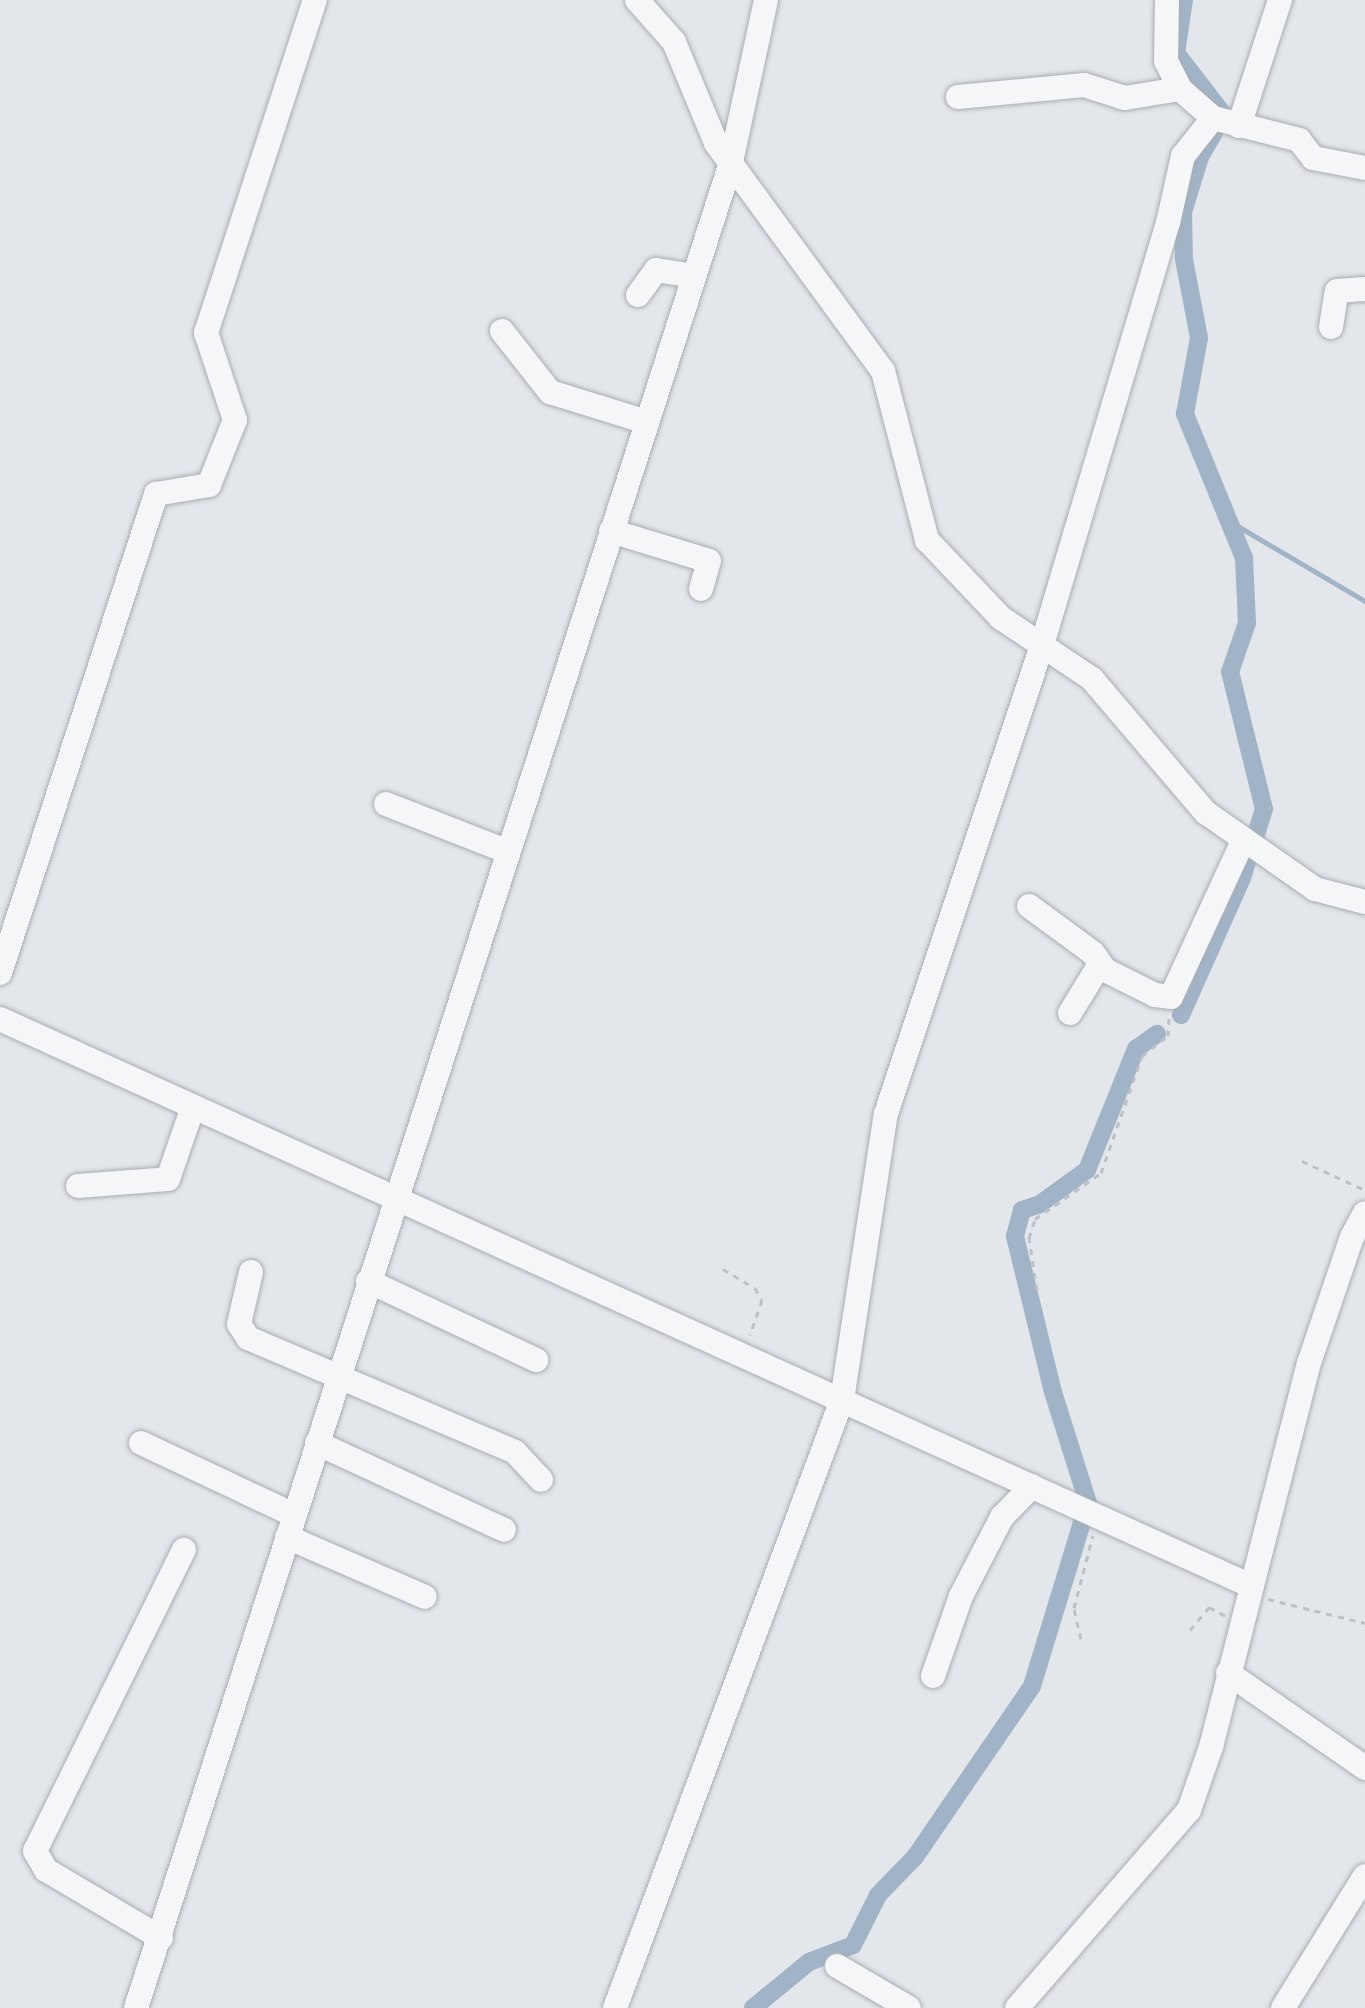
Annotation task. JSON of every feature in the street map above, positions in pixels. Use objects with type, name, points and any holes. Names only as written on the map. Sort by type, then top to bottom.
[{"type":"street","points":[[0,973],[156,494],[209,485],[235,420],[206,333],[315,0]]},
{"type":"street","points":[[637,0],[674,42],[716,143],[883,371],[927,540],[1001,618],[1092,679],[1205,812],[1315,889],[1365,902]]},
{"type":"street","points":[[136,2008],[161,1938],[394,1197],[731,162],[766,0]]},
{"type":"street","points":[[1167,0],[1166,61],[1180,89],[1213,118],[1299,140],[1313,158],[1365,168]]},
{"type":"street","points":[[1239,126],[1280,0]]},
{"type":"street","points":[[958,97],[1084,85],[1125,98],[1180,89]]},
{"type":"street","points":[[615,2008],[842,1400],[886,1114],[1042,645],[1168,223],[1183,156],[1213,118]]},
{"type":"street","points":[[638,295],[656,270],[692,276]]},
{"type":"street","points":[[1331,327],[1337,291],[1365,289]]},
{"type":"street","points":[[502,331],[550,392],[647,422]]},
{"type":"street","points":[[611,531],[709,561],[701,589]]},
{"type":"street","points":[[386,804],[506,851]]},
{"type":"street","points":[[1029,906],[1100,964],[1155,995],[1171,997],[1178,992],[1244,839]]},
{"type":"street","points":[[1070,1013],[1100,964]]},
{"type":"street","points":[[0,1019],[1103,1517],[1248,1589]]},
{"type":"street","points":[[78,1186],[168,1179],[193,1107]]},
{"type":"street","points":[[1017,2008],[1189,1810],[1309,1363],[1352,1237],[1365,1213]]},
{"type":"street","points":[[251,1272],[239,1324],[248,1338],[339,1373],[515,1452],[541,1480]]},
{"type":"street","points":[[368,1281],[536,1360]]},
{"type":"street","points":[[141,1443],[425,1597]]},
{"type":"street","points":[[317,1443],[504,1530]]},
{"type":"street","points":[[933,1676],[961,1596],[1002,1517],[1042,1490]]},
{"type":"street","points":[[161,1938],[46,1870],[35,1851],[184,1550]]},
{"type":"street","points":[[1228,1673],[1365,1768]]},
{"type":"street","points":[[1283,2008],[1365,1876]]},
{"type":"street","points":[[837,1966],[909,2008]]},
{"type":"path","points":[[1037,1290],[1029,1238],[1035,1219],[1101,1173],[1142,1056],[1168,1036],[1171,997]]},
{"type":"path","points":[[1302,1161],[1365,1190]]},
{"type":"path","points":[[723,1269],[755,1288],[762,1300],[743,1355]]},
{"type":"path","points":[[1081,1639],[1074,1608],[1085,1550],[1103,1517]]},
{"type":"path","points":[[1248,1589],[1365,1623]]},
{"type":"path","points":[[1190,1630],[1209,1607],[1240,1624]]},
{"type":"waterway","points":[[1184,0],[1176,53],[1220,110]]},
{"type":"waterway","points":[[1181,1015],[1242,878],[1264,809],[1230,672],[1247,623],[1244,558],[1185,414],[1199,338],[1184,259],[1183,212],[1200,157],[1214,133]]},
{"type":"waterway","points":[[1229,521],[1365,601]]},
{"type":"waterway","points":[[753,2008],[809,1962],[853,1945],[878,1895],[915,1857],[1032,1686],[1088,1503],[1053,1392],[1015,1236],[1022,1210],[1040,1204],[1087,1170],[1136,1049],[1157,1034]]}]
